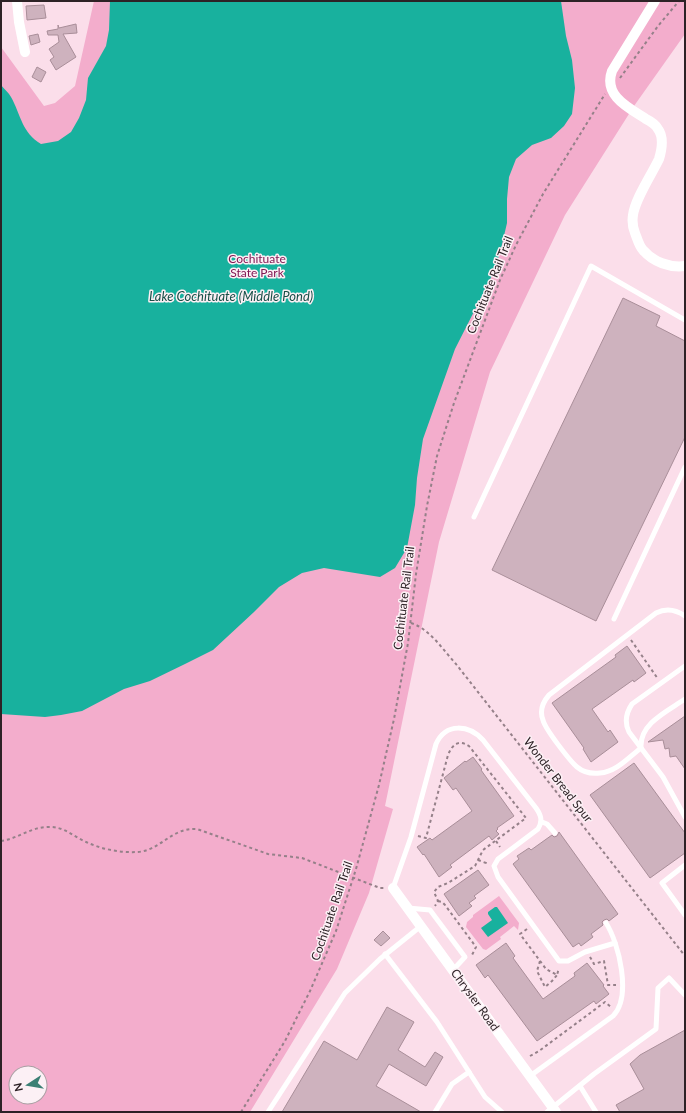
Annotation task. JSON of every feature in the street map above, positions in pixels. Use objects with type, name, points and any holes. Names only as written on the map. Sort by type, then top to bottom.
[{"type":"street","points":[[17,1],[19,22],[25,52]]},
{"type":"street","points":[[655,1],[612,71],[609,78],[609,84],[618,100],[658,127],[662,135],[662,152],[635,205],[632,216],[637,239],[643,250],[656,261],[669,265],[685,266]]},
{"type":"street","name":"Chrysler Road","points":[[393,888],[530,1076],[552,1111]]},
{"type":"lane","points":[[474,517],[591,266],[685,320]]},
{"type":"lane","points":[[614,619],[685,467]]},
{"type":"lane","points":[[642,748],[612,770],[601,773],[589,772],[578,768],[571,761],[546,726],[542,715],[542,704],[549,695],[649,617],[662,610],[674,610],[685,616]]},
{"type":"lane","points":[[685,666],[637,700],[629,709],[626,720],[627,727],[663,777],[685,817]]},
{"type":"lane","points":[[642,748],[642,738],[647,727],[685,699]]},
{"type":"lane","points":[[393,888],[411,837],[435,747],[439,738],[446,732],[462,728],[477,734],[536,808],[542,822],[547,824],[554,833]]},
{"type":"lane","points":[[542,822],[536,830],[498,859],[494,866],[498,877],[559,961],[568,961],[585,952],[615,943]]},
{"type":"lane","points":[[685,865],[662,882],[685,916]]},
{"type":"lane","points":[[408,908],[430,910],[465,957],[453,970]]},
{"type":"lane","points":[[530,1076],[613,1016],[617,1011],[622,997],[622,982],[615,943],[611,930],[606,923]]},
{"type":"lane","points":[[268,1112],[341,998],[350,987],[385,954],[422,926]]},
{"type":"lane","points":[[385,954],[437,1022],[485,1098],[502,1112]]},
{"type":"lane","points":[[552,1111],[580,1086],[656,1029],[658,988],[669,978],[685,994]]},
{"type":"lane","points":[[438,1111],[452,1084],[469,1072]]},
{"type":"lane","points":[[580,1086],[596,1112]]},
{"type":"path","points":[[622,76],[653,32],[678,1]]},
{"type":"path","name":"Cochituate Rail Trail","points":[[241,1112],[284,1041],[310,991],[330,946],[364,844],[387,751],[401,684],[418,556],[430,488],[442,439],[460,385],[500,280],[523,230],[543,194],[605,93]]},
{"type":"path","name":"Wonder Bread Spur","points":[[410,623],[423,628],[456,664],[685,956]]},
{"type":"path","points":[[627,634],[658,679],[663,675]]},
{"type":"path","points":[[418,836],[426,838],[448,755],[451,747],[460,742],[464,743],[474,752],[526,818],[483,850],[475,866],[448,883],[435,889],[434,892],[438,901],[446,905],[476,947],[472,955]]},
{"type":"path","points":[[1,842],[35,828],[49,826],[65,830],[85,842],[104,849],[137,852],[149,850],[178,832],[189,828],[197,829],[268,854],[302,858],[380,888],[393,888]]},
{"type":"path","points":[[496,841],[500,847]]},
{"type":"path","points":[[433,905],[436,906],[438,901]]},
{"type":"path","points":[[540,960],[536,971],[545,987],[557,975]]},
{"type":"green space","name":"Cochituate State Park","points":[[94,1],[685,1],[685,34],[634,106],[565,215],[490,372],[439,542],[385,806],[393,809],[369,893],[337,969],[250,1112],[1,1112],[1,47],[44,106],[55,103],[75,86]]},
{"type":"green space","points":[[499,896],[519,923],[518,930],[514,926],[500,937],[501,939],[486,950],[483,949],[466,927],[467,922],[473,917],[473,915]]},
{"type":"water","name":"Lake Cochituate (Middle Pond)","points":[[110,1],[561,1],[566,36],[572,60],[575,88],[572,114],[564,126],[551,138],[532,145],[516,159],[509,177],[507,223],[500,253],[490,280],[455,349],[423,439],[417,478],[415,505],[407,548],[395,568],[380,577],[324,568],[302,573],[279,587],[213,650],[150,681],[124,689],[82,711],[45,717],[1,714],[1,85],[11,97],[26,129],[35,140],[41,144],[58,141],[71,132],[79,118],[86,100],[88,78],[106,46],[109,30]]},
{"type":"water","points":[[497,907],[508,923],[488,937],[481,928],[492,920],[488,912]]},
{"type":"building","points":[[44,5],[46,18],[27,20],[26,6]]},
{"type":"building","points":[[76,24],[77,33],[63,34],[76,57],[56,70],[50,60],[54,57],[49,49],[59,42],[58,35],[48,35],[47,31],[58,29],[58,25],[59,28]]},
{"type":"building","points":[[38,34],[40,42],[31,45],[29,36]]},
{"type":"building","points":[[37,67],[46,72],[41,82],[32,77]]},
{"type":"building","points":[[623,298],[660,316],[656,326],[685,341],[685,437],[596,621],[492,570]]},
{"type":"building","points":[[627,646],[646,673],[634,682],[633,680],[592,709],[608,732],[610,730],[618,742],[591,762],[583,749],[584,748],[552,703],[616,657],[615,655]]},
{"type":"building","points":[[685,716],[685,769],[676,756],[670,757],[669,748],[665,749],[663,740],[648,742]]},
{"type":"building","points":[[473,757],[514,816],[497,828],[498,829],[496,831],[499,834],[492,840],[489,836],[450,865],[452,867],[439,877],[424,854],[423,855],[417,847],[430,838],[432,840],[472,811],[456,788],[453,790],[444,778],[465,761],[466,762]]},
{"type":"building","points":[[634,763],[685,833],[685,853],[650,878],[590,795]]},
{"type":"building","points":[[559,832],[618,914],[609,921],[607,919],[604,920],[602,922],[603,925],[591,934],[593,937],[581,946],[579,943],[573,947],[513,864],[519,859],[517,856],[529,848],[531,850],[552,835],[554,837],[557,836]]},
{"type":"building","points":[[478,870],[489,885],[474,896],[476,898],[469,903],[472,906],[459,916],[444,894]]},
{"type":"building","points":[[383,931],[390,938],[381,946],[374,940]]},
{"type":"building","points":[[506,943],[515,956],[513,958],[543,999],[575,976],[574,973],[587,963],[609,994],[596,1004],[594,1001],[537,1041],[488,975],[485,978],[476,965]]},
{"type":"building","points":[[387,1007],[414,1022],[398,1050],[425,1067],[435,1052],[443,1057],[426,1086],[389,1064],[376,1086],[421,1112],[282,1112],[324,1041],[357,1060]]},
{"type":"building","points":[[685,1030],[685,1112],[620,1112],[616,1105],[644,1089],[630,1064],[640,1055]]}]
